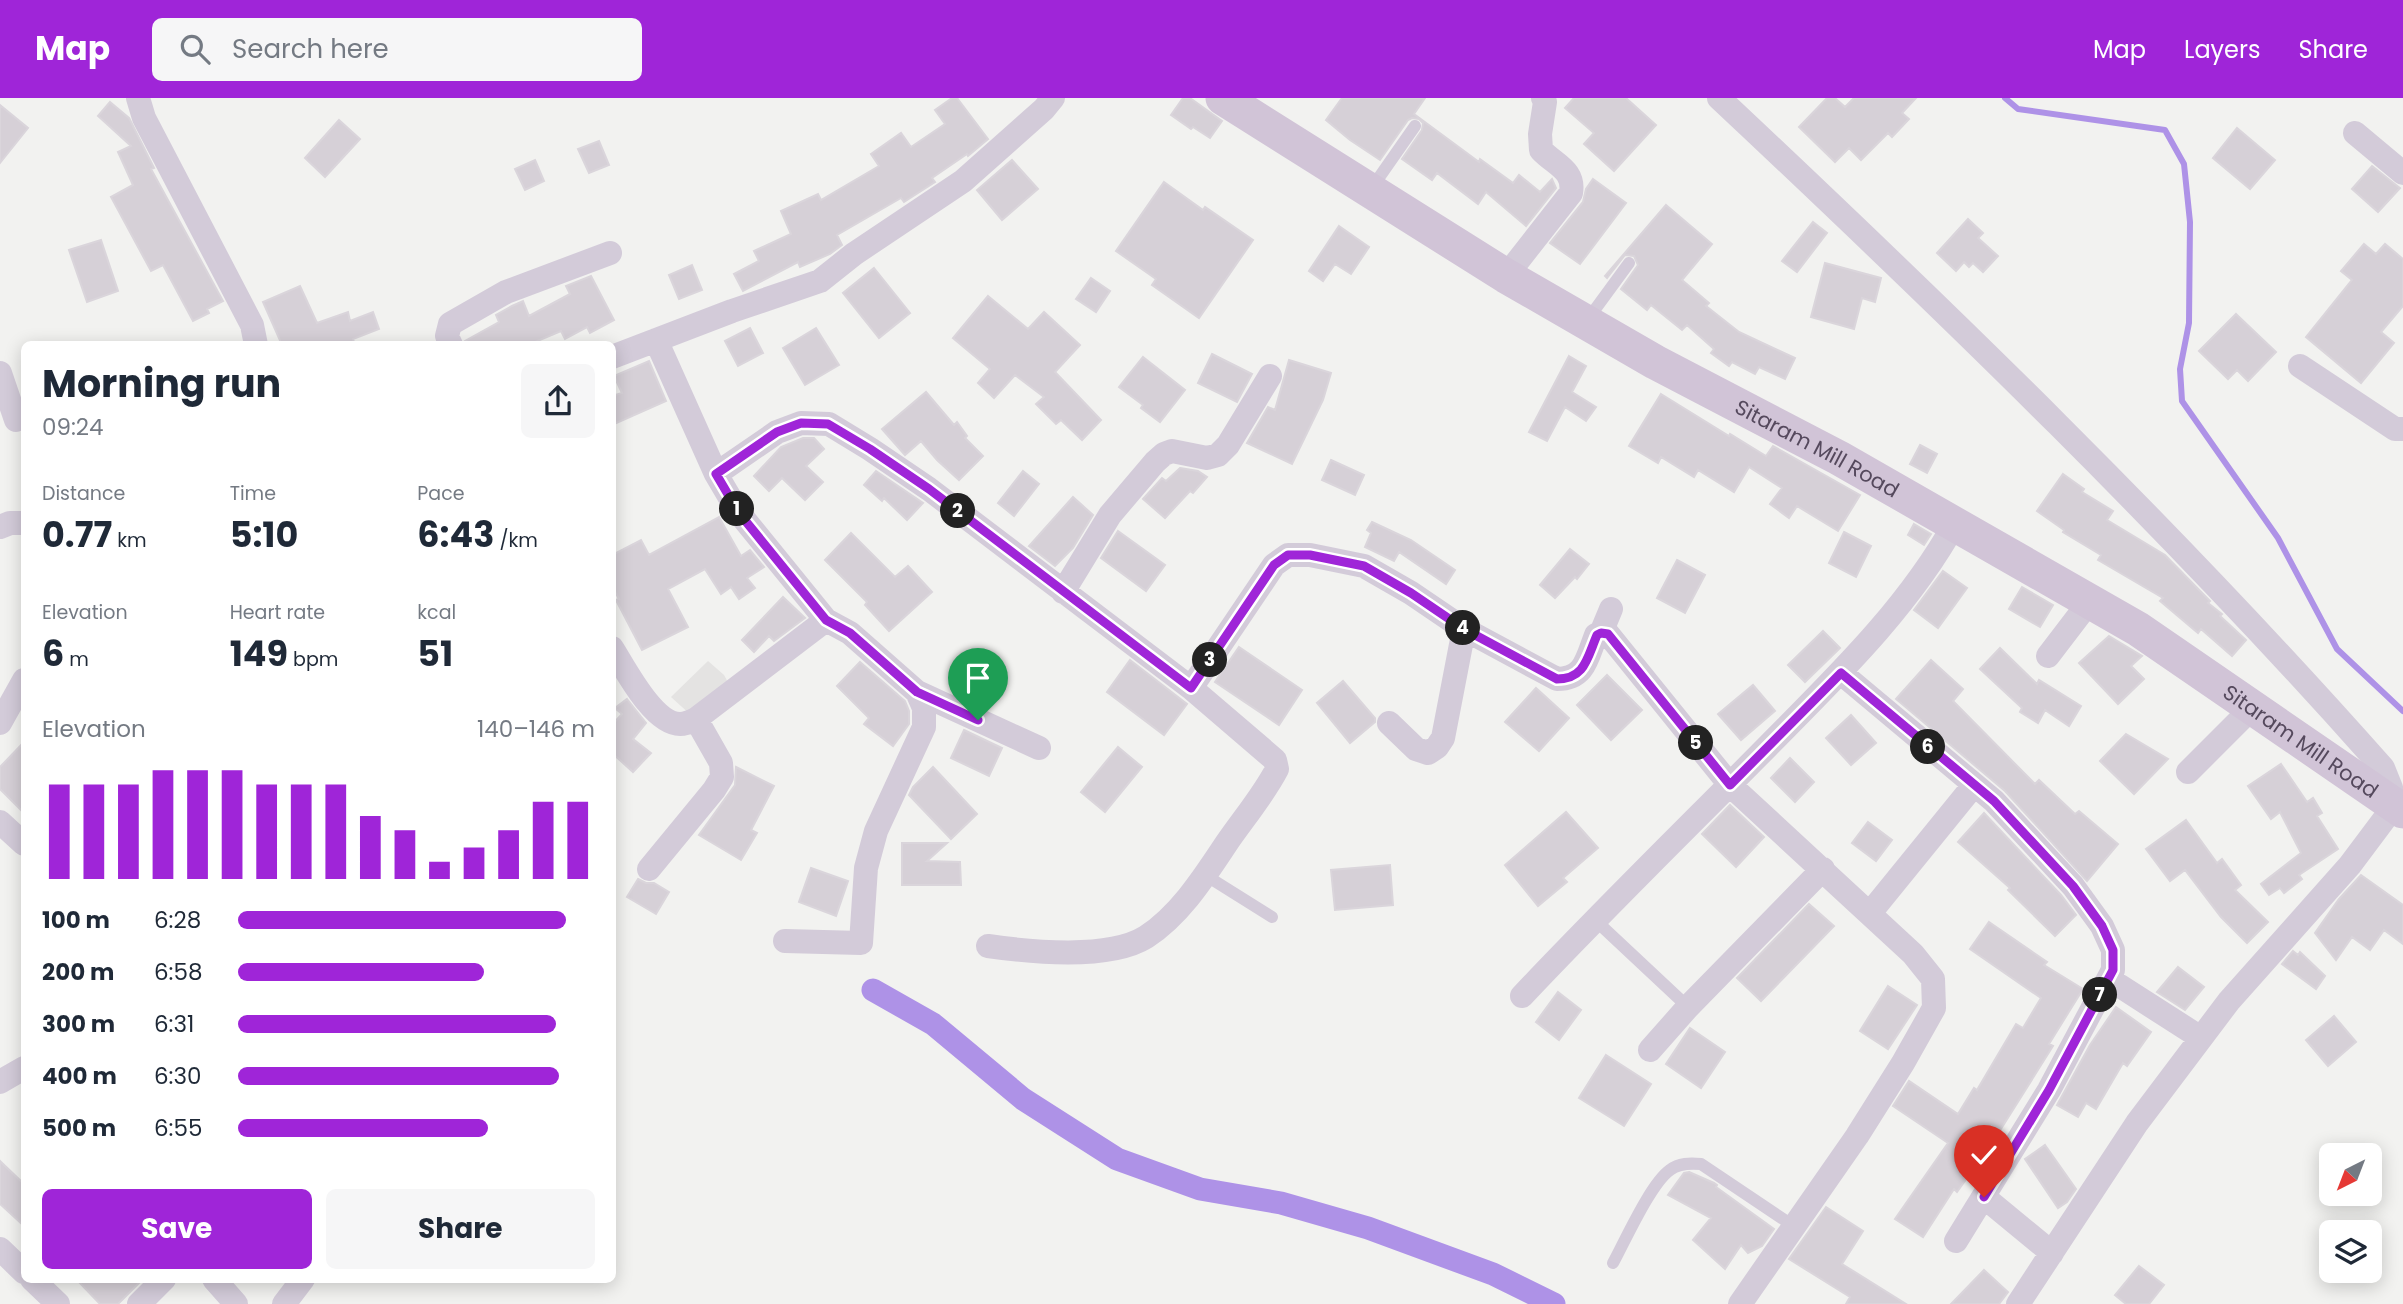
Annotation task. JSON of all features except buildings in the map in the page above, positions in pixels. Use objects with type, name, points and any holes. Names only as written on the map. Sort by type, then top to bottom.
[{"type":"main road","name":"Sitaram Mill Road","points":[[1223,98],[1506,276],[1655,362],[1839,458],[2138,629],[2399,808]]},
{"type":"street","points":[[138,98],[144,118],[252,325],[256,341]]},
{"type":"street","points":[[616,355],[820,281],[854,254],[962,181],[1053,98]]},
{"type":"street","points":[[1506,276],[1571,193],[1573,182],[1569,175],[1541,150],[1540,134],[1545,102],[1543,98]]},
{"type":"street","points":[[1718,98],[1880,250],[2087,452],[2286,659],[2383,768],[2399,808],[2229,1001],[2137,1123],[2018,1304]]},
{"type":"street","points":[[2355,133],[2403,173]]},
{"type":"street","points":[[449,341],[447,337],[450,324],[506,292],[610,253]]},
{"type":"street","points":[[656,340],[716,474],[739,513],[826,620],[850,633],[917,692],[1040,748]]},
{"type":"street","points":[[2300,366],[2395,429],[2403,429]]},
{"type":"street","points":[[0,373],[13,420]]},
{"type":"street","points":[[1063,592],[1110,515],[1155,462],[1172,451],[1207,458],[1218,455],[1234,436],[1270,376]]},
{"type":"street","points":[[716,474],[777,432],[801,423],[828,424],[929,489],[1191,688],[1275,760],[1277,769],[1205,875],[1170,919],[1144,939],[1106,951],[1029,952],[988,946]]},
{"type":"street","points":[[0,527],[21,523]]},
{"type":"street","points":[[1522,996],[1594,919],[1841,673],[1916,584],[1955,523]]},
{"type":"street","points":[[1191,688],[1274,565],[1288,555],[1310,555],[1364,566],[1411,593],[1464,629],[1557,679],[1570,679],[1581,672],[1611,609]]},
{"type":"street","points":[[2048,656],[2090,601]]},
{"type":"street","points":[[616,654],[643,695],[664,719],[680,724],[696,719],[826,620]]},
{"type":"street","points":[[1389,723],[1416,749],[1428,753],[1437,747],[1443,738],[1464,629]]},
{"type":"street","points":[[1601,633],[1608,634],[1730,785],[1913,954],[1933,979],[1934,1008],[1903,1063],[1795,1227],[1740,1304]]},
{"type":"street","points":[[1841,673],[1994,801],[2073,886],[2102,926],[2113,950],[2113,970],[2049,1090],[1956,1241]]},
{"type":"street","points":[[0,723],[21,685]]},
{"type":"street","points":[[785,941],[861,943],[866,868],[876,831],[924,727],[924,708],[917,692]]},
{"type":"street","points":[[2188,772],[2253,707]]},
{"type":"street","points":[[649,869],[715,790],[722,777],[721,763],[696,719]]},
{"type":"street","points":[[1870,913],[1974,785]]},
{"type":"street","points":[[0,822],[21,841]]},
{"type":"street","points":[[1650,1050],[1688,1007],[1823,869]]},
{"type":"street","points":[[2105,985],[2120,986],[2201,1038]]},
{"type":"street","points":[[0,1082],[21,1070]]},
{"type":"street","points":[[1984,1197],[2052,1253]]},
{"type":"street","points":[[0,1249],[21,1269]]},
{"type":"street","points":[[36,1283],[58,1304]]},
{"type":"street","points":[[139,1304],[160,1283]]},
{"type":"street","points":[[218,1283],[236,1304]]},
{"type":"street","points":[[284,1304],[300,1283]]},
{"type":"lane","points":[[1370,191],[1415,126]]},
{"type":"lane","points":[[1586,322],[1629,263]]},
{"type":"lane","points":[[1205,875],[1272,917]]},
{"type":"lane","points":[[1594,919],[1688,1007]]},
{"type":"lane","points":[[1613,1263],[1654,1189],[1669,1170],[1688,1162],[1701,1164],[1795,1227]]},
{"type":"shaded area","points":[[708,661],[724,675],[731,688],[692,716],[671,697]]},
{"type":"waterway","points":[[2005,98],[2018,109],[2165,130],[2184,164],[2190,222],[2189,323],[2180,369],[2182,401],[2278,538],[2337,649],[2403,711]]},
{"type":"waterway","points":[[873,990],[933,1024],[1023,1099],[1117,1159],[1200,1189],[1281,1203],[1368,1228],[1493,1274],[1554,1304]]},
{"type":"route","points":[[978,720],[917,692],[850,633],[826,620],[739,513],[716,474],[777,432],[801,423],[828,424],[929,489],[1191,688],[1274,565],[1288,555],[1310,555],[1364,566],[1411,593],[1464,629],[1557,679],[1570,679],[1581,672],[1597,635],[1608,634],[1730,785],[1841,673],[1994,801],[2073,886],[2102,926],[2113,950],[2113,970],[2049,1090],[1984,1197]]}]
